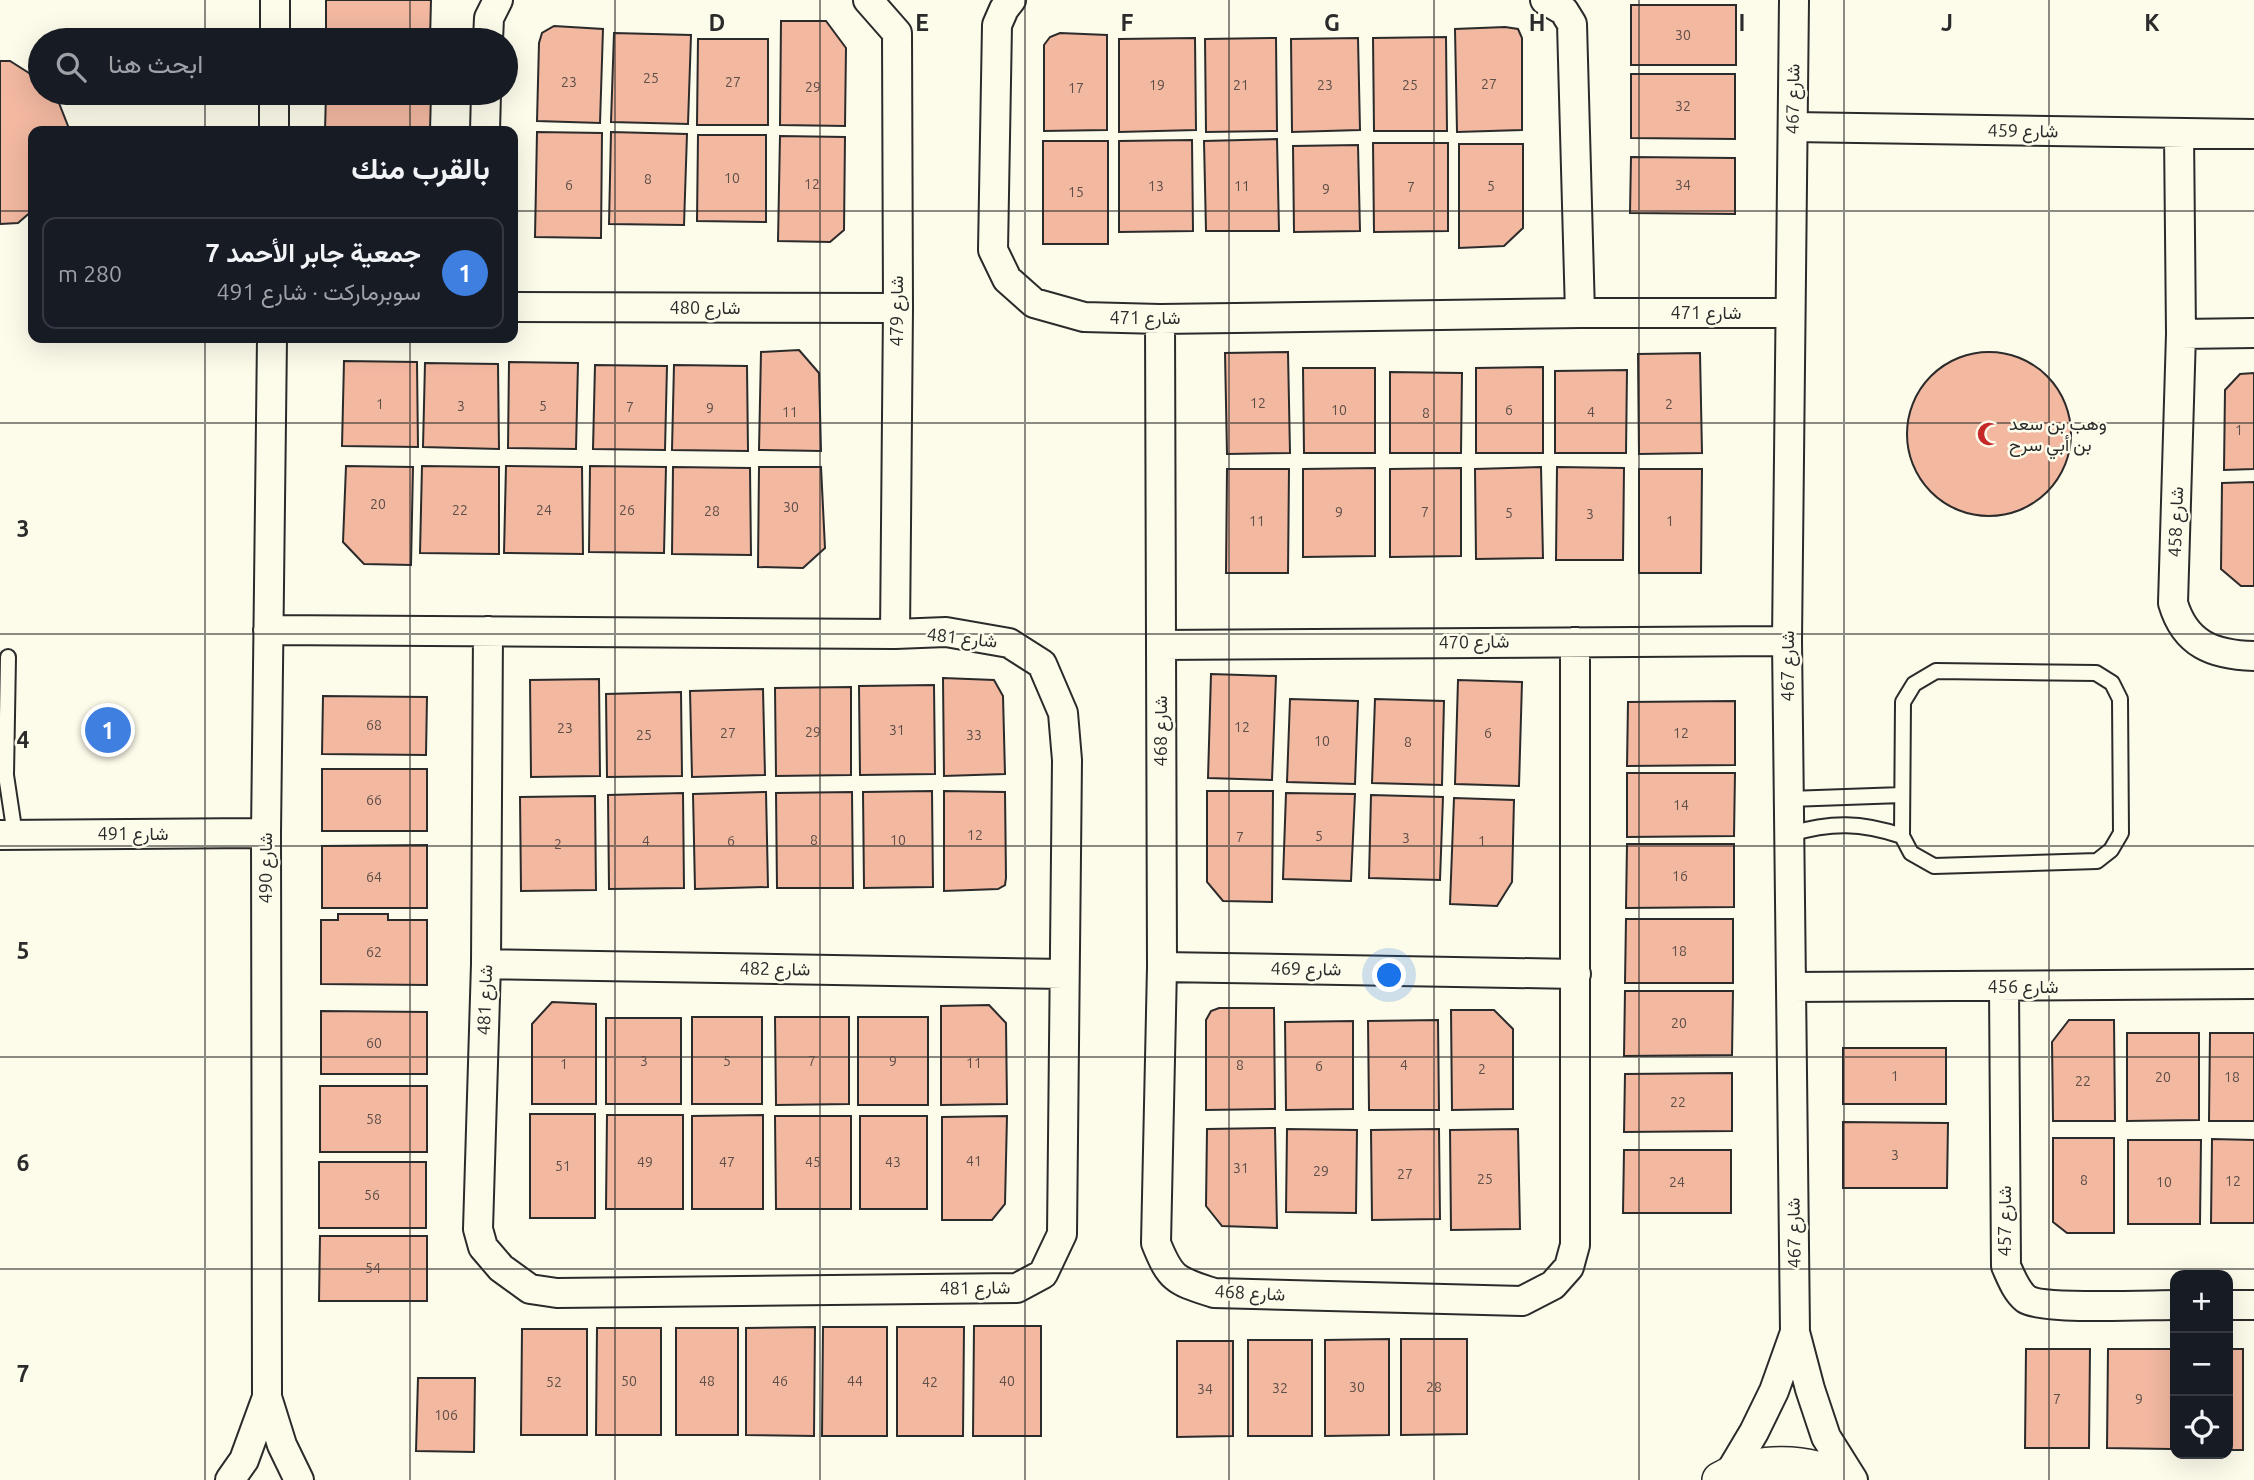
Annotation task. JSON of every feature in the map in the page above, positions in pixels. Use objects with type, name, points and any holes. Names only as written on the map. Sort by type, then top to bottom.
[{"type":"street","points":[[275,0],[275,28]]},
{"type":"street","points":[[489,28],[489,18],[498,0]]},
{"type":"street","name":"شارع 479","points":[[868,0],[897,33],[895,634]]},
{"type":"street","name":"شارع 471","points":[[1012,0],[1004,9],[997,25],[993,250],[1007,279],[1034,303],[1084,317],[1160,319],[1790,313]]},
{"type":"street","points":[[1545,0],[1564,11],[1572,24],[1580,313]]},
{"type":"street","name":"شارع 467","points":[[1794,0],[1787,641],[1795,1332],[1826,1437],[1853,1480]]},
{"type":"street","points":[[274,105],[274,126]]},
{"type":"street","points":[[485,126],[486,105]]},
{"type":"street","name":"شارع 459","points":[[1793,127],[2254,134]]},
{"type":"street","name":"شارع 458","points":[[2179,133],[2181,334],[2173,603],[2179,622],[2208,649],[2232,656],[2254,656]]},
{"type":"street","name":"شارع 480","points":[[518,307],[898,308]]},
{"type":"street","name":"شارع 468","points":[[1160,319],[1162,967],[1156,1243],[1165,1266],[1180,1282],[1214,1293],[1522,1301],[1553,1285],[1569,1267],[1575,1245],[1575,642]]},
{"type":"street","points":[[2181,334],[2254,333]]},
{"type":"street","name":"شارع 490","points":[[272,343],[266,833],[267,1397],[282,1445],[299,1480]]},
{"type":"street","name":"شارع 481","points":[[268,630],[488,631],[895,634],[946,632],[1009,643],[1042,664],[1063,712],[1067,760],[1062,1234],[1043,1274],[1017,1288],[557,1293],[530,1289],[501,1268],[483,1247],[478,1229],[486,964],[488,631]]},
{"type":"street","name":"شارع 470","points":[[1161,645],[1787,641]]},
{"type":"street","name":"شارع 491","points":[[7,835],[266,833]]},
{"type":"street","name":"شارع 482","points":[[486,964],[1064,974]]},
{"type":"street","name":"شارع 469","points":[[1162,967],[1576,974]]},
{"type":"street","name":"شارع 456","points":[[1792,986],[2254,984]]},
{"type":"street","name":"شارع 457","points":[[2004,987],[2006,1266],[2015,1286],[2027,1300],[2057,1305],[2170,1305]]},
{"type":"street","points":[[2233,1305],[2254,1305]]},
{"type":"street","name":"شارع 467","points":[[1724,1477],[1754,1432],[1774,1391],[1795,1332]]},
{"type":"street","name":"شارع 490","points":[[230,1480],[244,1460],[267,1397]]},
{"type":"street","points":[[1724,1477],[1773,1464],[1817,1469],[1841,1480]]},
{"type":"lane","points":[[7,835],[8,657]]},
{"type":"lane","points":[[1936,671],[2096,673],[2112,683],[2120,699],[2121,833],[2111,850],[2097,861],[1934,866],[1911,853],[1902,836],[1902,795],[1903,702],[1914,684],[1936,671]]},
{"type":"lane","points":[[1789,799],[1902,795]]},
{"type":"lane","points":[[1790,834],[1838,824],[1881,829],[1902,836]]},
{"type":"building","points":[[326,0],[431,0],[430,28],[326,28]]},
{"type":"building","points":[[1631,5],[1736,5],[1736,65],[1631,65]]},
{"type":"building","points":[[781,21],[826,21],[846,48],[845,126],[780,125]]},
{"type":"building","points":[[554,26],[603,29],[600,123],[537,121],[539,43],[542,33]]},
{"type":"building","points":[[1455,29],[1518,29],[1522,38],[1522,130],[1457,132]]},
{"type":"building","points":[[614,33],[691,35],[688,124],[611,122]]},
{"type":"building","points":[[1060,33],[1107,35],[1107,130],[1044,131],[1044,45],[1050,37]]},
{"type":"building","points":[[1446,37],[1447,131],[1374,131],[1373,38]]},
{"type":"building","points":[[1195,38],[1196,130],[1119,132],[1119,39]]},
{"type":"building","points":[[1276,38],[1277,131],[1206,132],[1205,39]]},
{"type":"building","points":[[1358,38],[1360,130],[1292,132],[1291,39]]},
{"type":"building","points":[[698,39],[768,39],[768,125],[697,125]]},
{"type":"building","points":[[0,61],[10,61],[28,72],[28,105],[60,105],[68,126],[28,126],[28,214],[18,223],[0,224]]},
{"type":"building","points":[[1631,74],[1735,74],[1735,139],[1631,138]]},
{"type":"building","points":[[326,105],[431,105],[430,126],[325,126]]},
{"type":"building","points":[[537,132],[602,133],[601,238],[535,237]]},
{"type":"building","points":[[611,132],[687,134],[684,225],[609,224]]},
{"type":"building","points":[[698,135],[766,135],[766,222],[697,221]]},
{"type":"building","points":[[780,136],[845,137],[844,230],[830,242],[778,241]]},
{"type":"building","points":[[1277,139],[1279,231],[1206,231],[1204,141]]},
{"type":"building","points":[[1192,140],[1193,231],[1119,232],[1119,141]]},
{"type":"building","points":[[1043,141],[1108,141],[1108,244],[1043,244]]},
{"type":"building","points":[[1373,143],[1448,143],[1448,231],[1374,232]]},
{"type":"building","points":[[1459,144],[1523,144],[1523,228],[1504,246],[1459,248]]},
{"type":"building","points":[[1358,145],[1360,231],[1294,232],[1293,146]]},
{"type":"building","points":[[1631,157],[1735,158],[1735,214],[1630,213]]},
{"type":"building","points":[[799,350],[819,373],[821,451],[759,450],[761,352]]},
{"type":"building","points":[[1288,352],[1290,453],[1227,454],[1225,353]]},
{"type":"building","name":"وهب بن سعد بن أبي سرح","points":[[1989,352],[2020,358],[2047,376],[2065,403],[2071,434],[2065,465],[2047,492],[2020,510],[1989,516],[1958,510],[1931,492],[1913,465],[1907,434],[1913,403],[1931,376],[1958,358]]},
{"type":"building","points":[[1700,353],[1702,453],[1639,454],[1638,354]]},
{"type":"building","points":[[344,361],[417,362],[418,447],[342,446]]},
{"type":"building","points":[[509,362],[578,363],[576,449],[508,448]]},
{"type":"building","points":[[425,363],[498,364],[499,449],[423,447]]},
{"type":"building","points":[[595,365],[667,366],[665,450],[593,449]]},
{"type":"building","points":[[674,365],[747,366],[748,451],[672,450]]},
{"type":"building","points":[[1543,367],[1543,453],[1476,453],[1476,368]]},
{"type":"building","points":[[1303,368],[1375,368],[1375,453],[1304,453]]},
{"type":"building","points":[[1627,370],[1626,453],[1555,453],[1555,371]]},
{"type":"building","points":[[1390,372],[1462,373],[1461,453],[1390,453]]},
{"type":"building","points":[[2254,373],[2254,469],[2224,470],[2225,390],[2240,374]]},
{"type":"building","points":[[346,466],[413,467],[411,565],[364,564],[343,542]]},
{"type":"building","points":[[422,466],[499,467],[499,554],[420,553]]},
{"type":"building","points":[[506,466],[582,467],[583,554],[504,553]]},
{"type":"building","points":[[590,466],[666,467],[664,553],[589,552]]},
{"type":"building","points":[[673,467],[750,468],[751,555],[672,554]]},
{"type":"building","points":[[759,467],[821,467],[825,548],[803,568],[758,567]]},
{"type":"building","points":[[1541,467],[1543,558],[1476,559],[1475,469]]},
{"type":"building","points":[[1557,467],[1624,468],[1623,560],[1556,560]]},
{"type":"building","points":[[1375,468],[1375,556],[1303,557],[1303,469]]},
{"type":"building","points":[[1461,468],[1461,556],[1390,557],[1390,469]]},
{"type":"building","points":[[1227,469],[1289,469],[1288,573],[1226,573]]},
{"type":"building","points":[[1639,469],[1702,469],[1701,573],[1639,573]]},
{"type":"building","points":[[2254,482],[2254,586],[2241,586],[2221,569],[2222,483]]},
{"type":"building","points":[[1211,674],[1276,676],[1272,780],[1208,778]]},
{"type":"building","points":[[943,678],[994,680],[1003,696],[1005,774],[944,776]]},
{"type":"building","points":[[599,679],[600,776],[531,777],[530,680]]},
{"type":"building","points":[[1458,680],[1522,682],[1519,786],[1455,784]]},
{"type":"building","points":[[934,685],[935,774],[860,775],[859,686]]},
{"type":"building","points":[[851,687],[851,775],[776,776],[775,688]]},
{"type":"building","points":[[763,689],[765,775],[692,777],[690,691]]},
{"type":"building","points":[[681,692],[682,776],[607,777],[606,694]]},
{"type":"building","points":[[323,696],[427,697],[426,755],[322,754]]},
{"type":"building","points":[[1290,699],[1358,701],[1355,784],[1287,782]]},
{"type":"building","points":[[1375,699],[1444,701],[1442,785],[1372,783]]},
{"type":"building","points":[[1735,701],[1735,765],[1627,766],[1628,702]]},
{"type":"building","points":[[322,769],[427,769],[427,831],[322,831]]},
{"type":"building","points":[[1627,773],[1735,773],[1734,836],[1627,837]]},
{"type":"building","points":[[932,791],[933,887],[864,888],[863,792]]},
{"type":"building","points":[[944,791],[1005,792],[1005,885],[998,889],[944,891]]},
{"type":"building","points":[[1207,791],[1273,791],[1272,902],[1223,901],[1207,882]]},
{"type":"building","points":[[766,792],[768,887],[695,889],[693,794]]},
{"type":"building","points":[[852,792],[853,888],[777,888],[776,793]]},
{"type":"building","points":[[683,793],[684,888],[609,889],[608,795]]},
{"type":"building","points":[[1286,793],[1355,794],[1351,881],[1283,879]]},
{"type":"building","points":[[1371,795],[1443,797],[1440,880],[1369,878]]},
{"type":"building","points":[[595,796],[596,890],[521,891],[520,797]]},
{"type":"building","points":[[1454,798],[1514,800],[1512,882],[1497,906],[1450,904]]},
{"type":"building","points":[[1627,844],[1734,844],[1734,907],[1626,908]]},
{"type":"building","points":[[427,845],[427,908],[322,908],[322,846]]},
{"type":"building","points":[[338,914],[388,914],[388,920],[427,920],[427,985],[321,984],[321,920],[338,920]]},
{"type":"building","points":[[1626,919],[1733,919],[1733,983],[1625,983]]},
{"type":"building","points":[[1625,991],[1733,991],[1732,1055],[1624,1056]]},
{"type":"building","points":[[552,1002],[596,1004],[596,1104],[532,1104],[532,1024]]},
{"type":"building","points":[[989,1005],[1006,1023],[1007,1104],[941,1105],[941,1006]]},
{"type":"building","points":[[1219,1008],[1274,1008],[1275,1109],[1206,1110],[1206,1020],[1211,1011]]},
{"type":"building","points":[[1451,1010],[1494,1010],[1513,1029],[1513,1109],[1452,1110]]},
{"type":"building","points":[[321,1011],[427,1012],[427,1074],[321,1074]]},
{"type":"building","points":[[692,1017],[762,1017],[762,1104],[692,1104]]},
{"type":"building","points":[[775,1017],[849,1017],[849,1104],[776,1105]]},
{"type":"building","points":[[858,1017],[928,1017],[928,1105],[858,1105]]},
{"type":"building","points":[[606,1018],[681,1018],[681,1104],[606,1104]]},
{"type":"building","points":[[1438,1020],[1439,1110],[1369,1110],[1368,1021]]},
{"type":"building","points":[[2069,1020],[2114,1020],[2115,1121],[2053,1121],[2052,1042]]},
{"type":"building","points":[[1353,1021],[1353,1109],[1286,1110],[1285,1022]]},
{"type":"building","points":[[2127,1033],[2199,1033],[2199,1120],[2127,1121]]},
{"type":"building","points":[[2210,1033],[2254,1033],[2254,1121],[2209,1121]]},
{"type":"building","points":[[1843,1048],[1946,1048],[1946,1104],[1843,1104]]},
{"type":"building","points":[[1732,1073],[1732,1131],[1624,1132],[1625,1074]]},
{"type":"building","points":[[320,1086],[427,1086],[427,1152],[320,1152]]},
{"type":"building","points":[[530,1114],[595,1114],[595,1218],[530,1218]]},
{"type":"building","points":[[607,1115],[683,1115],[683,1209],[606,1209]]},
{"type":"building","points":[[763,1115],[763,1209],[692,1209],[692,1116]]},
{"type":"building","points":[[775,1116],[851,1116],[851,1209],[776,1209]]},
{"type":"building","points":[[860,1116],[927,1116],[927,1209],[860,1209]]},
{"type":"building","points":[[1007,1116],[1005,1204],[992,1220],[942,1220],[942,1117]]},
{"type":"building","points":[[1843,1122],[1948,1123],[1947,1188],[1843,1188]]},
{"type":"building","points":[[1275,1128],[1277,1228],[1222,1226],[1206,1206],[1207,1129]]},
{"type":"building","points":[[1287,1129],[1357,1130],[1356,1213],[1286,1212]]},
{"type":"building","points":[[1439,1129],[1440,1219],[1372,1220],[1371,1130]]},
{"type":"building","points":[[1518,1129],[1520,1229],[1451,1230],[1450,1130]]},
{"type":"building","points":[[2053,1138],[2114,1138],[2114,1233],[2067,1233],[2053,1222]]},
{"type":"building","points":[[2212,1139],[2254,1140],[2254,1223],[2211,1223]]},
{"type":"building","points":[[2128,1140],[2201,1140],[2200,1224],[2128,1224]]},
{"type":"building","points":[[1624,1150],[1731,1150],[1731,1213],[1623,1213]]},
{"type":"building","points":[[319,1162],[426,1162],[426,1228],[319,1228]]},
{"type":"building","points":[[320,1236],[427,1236],[427,1301],[319,1301]]},
{"type":"building","points":[[974,1326],[1041,1326],[1041,1436],[973,1436]]},
{"type":"building","points":[[815,1327],[814,1436],[746,1435],[746,1328]]},
{"type":"building","points":[[823,1327],[887,1327],[887,1436],[822,1436]]},
{"type":"building","points":[[897,1327],[964,1327],[963,1436],[897,1436]]},
{"type":"building","points":[[597,1328],[661,1328],[661,1435],[596,1435]]},
{"type":"building","points":[[676,1328],[738,1328],[738,1435],[676,1435]]},
{"type":"building","points":[[522,1329],[587,1329],[587,1435],[521,1435]]},
{"type":"building","points":[[1389,1339],[1389,1435],[1325,1436],[1325,1340]]},
{"type":"building","points":[[1401,1339],[1467,1339],[1467,1434],[1401,1435]]},
{"type":"building","points":[[1248,1340],[1312,1340],[1312,1436],[1248,1436]]},
{"type":"building","points":[[1177,1341],[1233,1341],[1233,1436],[1177,1437]]},
{"type":"building","points":[[2026,1349],[2090,1349],[2089,1448],[2025,1448]]},
{"type":"building","points":[[2108,1349],[2170,1349],[2170,1449],[2107,1448]]},
{"type":"building","points":[[2233,1349],[2243,1349],[2243,1450],[2233,1450]]},
{"type":"building","points":[[418,1378],[475,1378],[474,1452],[416,1451]]},
{"type":"place","name":"وهب بن سعد بن أبي سرح","points":[[1989,434]]},
{"type":"place","name":"جمعية جابر الأحمد 7","points":[[108,730]]}]
